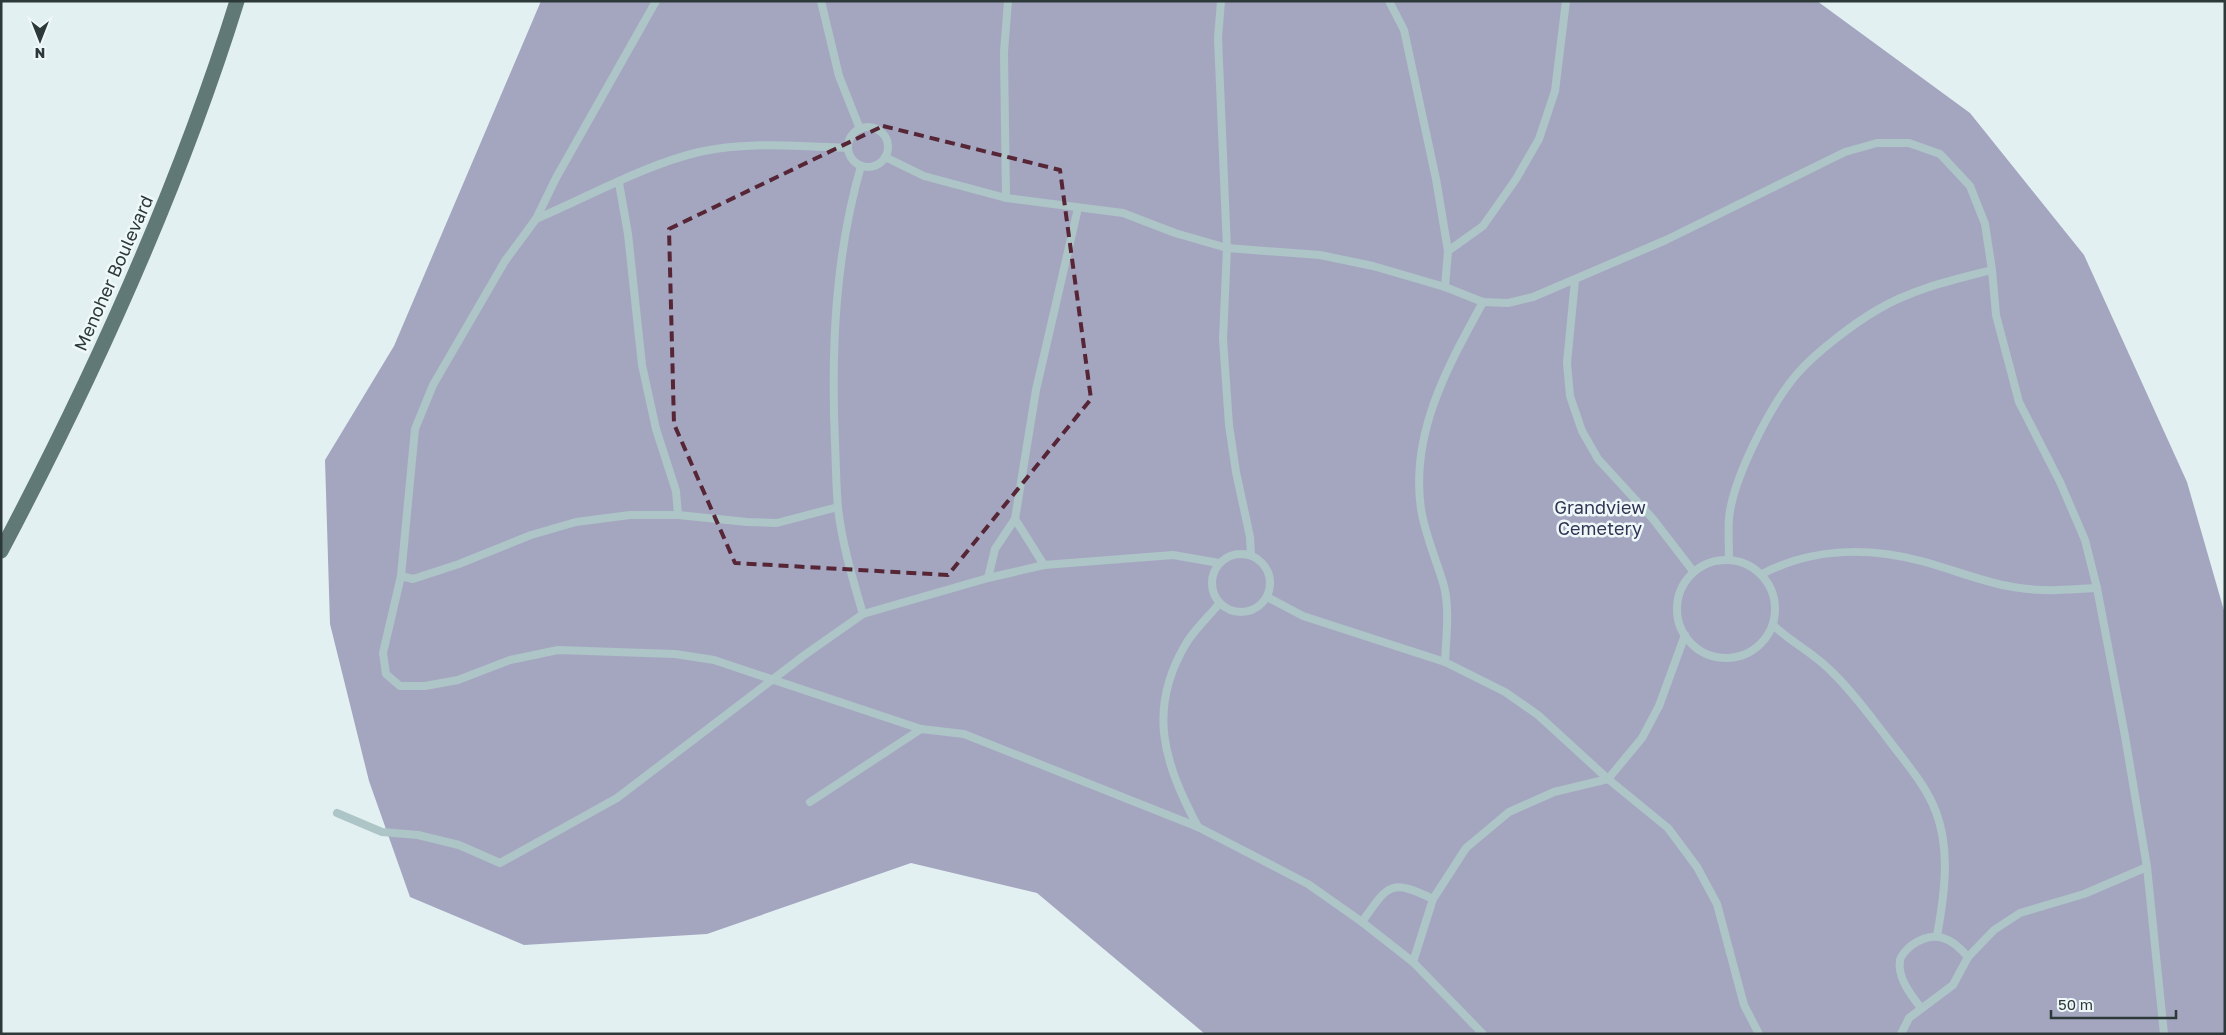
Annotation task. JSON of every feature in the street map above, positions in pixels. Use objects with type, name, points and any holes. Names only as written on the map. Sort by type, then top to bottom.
[{"type":"main road","name":"Menoher Boulevard","points":[[1,551],[86,380],[159,216],[237,1]]},
{"type":"lane","points":[[656,1],[556,178],[536,219],[505,261],[461,335],[433,385],[415,429],[401,576],[383,653],[386,674],[400,686],[426,686],[458,680],[510,660],[558,650],[674,654],[714,660],[921,729],[964,734],[1198,827],[1308,884],[1362,922],[1412,962],[1483,1034]]},
{"type":"lane","points":[[822,1],[839,76],[860,129]]},
{"type":"lane","points":[[1006,198],[1004,52],[1008,1]]},
{"type":"lane","points":[[1221,1],[1218,38],[1227,248],[1223,339],[1229,425],[1236,472],[1250,537],[1251,555]]},
{"type":"lane","points":[[1389,1],[1406,40],[1436,178],[1448,252],[1445,287]]},
{"type":"lane","points":[[1448,252],[1483,226],[1516,179],[1539,139],[1555,91],[1566,1]]},
{"type":"lane","points":[[873,128],[883,134],[888,145],[885,157],[879,164],[870,167],[861,166],[850,155],[848,148],[851,136],[860,129],[873,128]]},
{"type":"lane","points":[[885,157],[924,176],[1006,198],[1123,213],[1227,248],[1320,255],[1373,266],[1445,287],[1483,302],[1508,303],[1533,298],[1666,240],[1844,152],[1877,143],[1909,143],[1940,154],[1970,186],[1985,224],[1996,315],[2018,402],[2060,482],[2085,540],[2097,588],[2147,867],[2164,1034]]},
{"type":"lane","points":[[536,219],[652,167],[700,152],[764,145],[848,148]]},
{"type":"lane","points":[[861,166],[844,236],[837,296],[834,407],[838,508],[851,575],[863,614]]},
{"type":"lane","points":[[619,183],[628,234],[642,365],[656,429],[676,491],[678,515]]},
{"type":"lane","points":[[988,578],[995,549],[1015,520],[1036,390],[1078,208]]},
{"type":"lane","points":[[1729,560],[1729,516],[1740,475],[1761,428],[1796,374],[1837,339],[1878,310],[1937,284],[1992,270]]},
{"type":"lane","points":[[1575,280],[1567,363],[1570,396],[1582,431],[1598,459],[1653,519],[1693,571]]},
{"type":"lane","points":[[1445,662],[1447,625],[1444,588],[1422,510],[1419,470],[1424,435],[1436,394],[1483,302]]},
{"type":"lane","points":[[401,576],[413,579],[459,564],[531,534],[576,522],[630,515],[678,515],[747,522],[778,522],[838,508]]},
{"type":"lane","points":[[1015,520],[1044,565]]},
{"type":"lane","points":[[1762,574],[1784,563],[1816,555],[1870,552],[1920,561],[2012,587],[2049,591],[2097,588]]},
{"type":"lane","points":[[1234,554],[1251,555],[1262,562],[1269,572],[1271,585],[1267,598],[1258,608],[1245,613],[1231,611],[1219,604],[1212,590],[1212,576],[1219,563],[1234,554]]},
{"type":"lane","points":[[337,813],[382,832],[418,835],[459,845],[500,863],[617,798],[863,614],[988,578],[1044,565],[1173,555],[1219,563]]},
{"type":"lane","points":[[1729,560],[1749,565],[1762,574],[1773,592],[1776,609],[1773,625],[1765,640],[1737,657],[1720,658],[1705,653],[1691,643],[1685,635],[1677,614],[1678,598],[1684,582],[1693,571],[1712,562],[1729,560]]},
{"type":"lane","points":[[1267,598],[1303,616],[1445,662],[1505,692],[1538,715],[1608,779],[1668,828],[1696,867],[1717,904],[1744,1005],[1759,1034]]},
{"type":"lane","points":[[1198,827],[1174,776],[1162,732],[1164,708],[1169,679],[1188,641],[1219,604]]},
{"type":"lane","points":[[1773,625],[1786,637],[1805,647],[1833,672],[1860,702],[1921,783],[1936,812],[1942,837],[1945,869],[1942,908],[1937,936]]},
{"type":"lane","points":[[1412,962],[1433,899],[1466,848],[1509,812],[1554,792],[1608,779],[1642,738],[1659,706],[1685,635]]},
{"type":"lane","points":[[810,802],[921,729]]},
{"type":"lane","points":[[1901,1034],[1909,1018],[1953,985],[1968,957],[1994,930],[2020,913],[2084,894],[2147,867]]},
{"type":"lane","points":[[1362,922],[1381,895],[1391,887],[1403,886],[1433,899]]},
{"type":"lane","points":[[1921,1008],[1908,990],[1902,974],[1900,959],[1908,947],[1922,938],[1937,936],[1956,944],[1968,957]]},
{"type":"highlighted area","points":[[883,126],[1060,170],[1091,399],[948,575],[735,563],[674,424],[669,229]]},
{"type":"green space","name":"Grandview Cemetery","points":[[541,1],[1817,1],[1970,113],[2084,255],[2187,482],[2225,614],[2225,1034],[1205,1034],[1037,893],[911,863],[707,934],[524,945],[410,897],[369,781],[330,624],[325,460],[394,346]]}]
